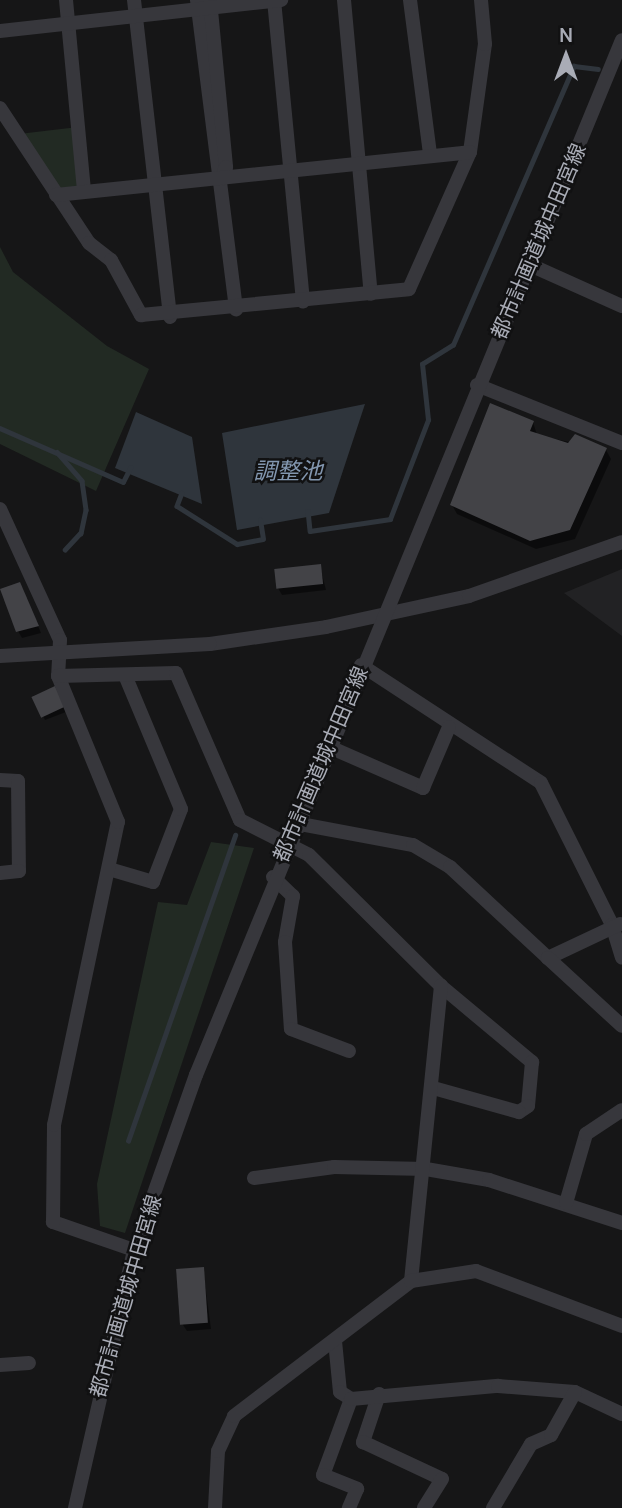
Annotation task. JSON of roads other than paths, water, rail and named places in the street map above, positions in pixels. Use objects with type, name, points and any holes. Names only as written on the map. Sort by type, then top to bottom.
[{"type":"street","points":[[66,0],[84,190]]},
{"type":"street","points":[[134,0],[170,317]]},
{"type":"street","points":[[274,0],[303,302]]},
{"type":"street","points":[[0,31],[135,16],[204,4],[281,0]]},
{"type":"street","points":[[344,0],[364,163],[371,294]]},
{"type":"street","points":[[410,0],[430,155]]},
{"type":"street","points":[[0,108],[89,243],[111,260],[142,316],[170,317],[409,289],[470,152],[485,44],[481,0]]},
{"type":"street","points":[[204,4],[214,169],[221,179],[236,310]]},
{"type":"street","name":"都市計画道城中田宮線","points":[[75,1508],[135,1250],[273,877],[620,47]]},
{"type":"street","points":[[56,195],[470,152]]},
{"type":"street","points":[[528,264],[622,306]]},
{"type":"street","points":[[477,385],[622,443]]},
{"type":"street","points":[[0,509],[60,640],[58,676],[118,822],[54,1125],[53,1222],[135,1250]]},
{"type":"street","points":[[0,656],[210,644],[382,617],[469,596],[622,542]]},
{"type":"street","points":[[361,665],[449,727],[541,783],[617,924],[622,958]]},
{"type":"street","points":[[58,676],[176,673],[240,820],[309,855],[441,986],[532,1062],[528,1106],[519,1112],[433,1088]]},
{"type":"street","points":[[109,869],[153,882],[181,809],[125,675]]},
{"type":"street","points":[[327,746],[423,788],[449,727]]},
{"type":"street","points":[[0,780],[18,781],[19,871],[0,873]]},
{"type":"street","points":[[295,823],[413,845],[450,867],[622,1026]]},
{"type":"street","points":[[273,877],[293,896],[285,942],[291,1029],[349,1051]]},
{"type":"street","points":[[548,958],[617,924]]},
{"type":"street","points":[[411,1281],[426,1168],[441,986]]},
{"type":"street","points":[[566,1203],[586,1134],[622,1111]]},
{"type":"street","points":[[254,1178],[334,1167],[426,1168],[566,1203],[622,1223]]},
{"type":"street","points":[[215,1508],[218,1451],[234,1416],[411,1281],[476,1271],[622,1326]]},
{"type":"street","points":[[335,1341],[340,1392],[351,1399],[379,1394],[498,1386],[575,1392],[622,1414]]},
{"type":"street","points":[[0,1364],[29,1363]]},
{"type":"street","points":[[493,1508],[531,1444],[551,1436],[575,1392]]},
{"type":"street","points":[[379,1394],[363,1442],[442,1479],[424,1508]]},
{"type":"street","points":[[349,1508],[357,1489],[323,1475],[351,1399]]},
{"type":"water","name":"調整池","points":[[365,404],[329,513],[237,530],[222,433]]},
{"type":"water","name":"調整池","points":[[136,412],[192,437],[202,504],[115,468]]},
{"type":"waterway","points":[[308,511],[310,531],[390,519],[428,420],[422,364],[453,345],[574,66],[598,69]]},
{"type":"waterway","points":[[0,428],[123,482],[130,468]]},
{"type":"waterway","points":[[57,452],[82,481],[86,510],[81,533],[65,550]]},
{"type":"waterway","points":[[182,493],[177,506],[237,544],[263,539],[260,520]]},
{"type":"waterway","points":[[128,1141],[235,835]]}]
